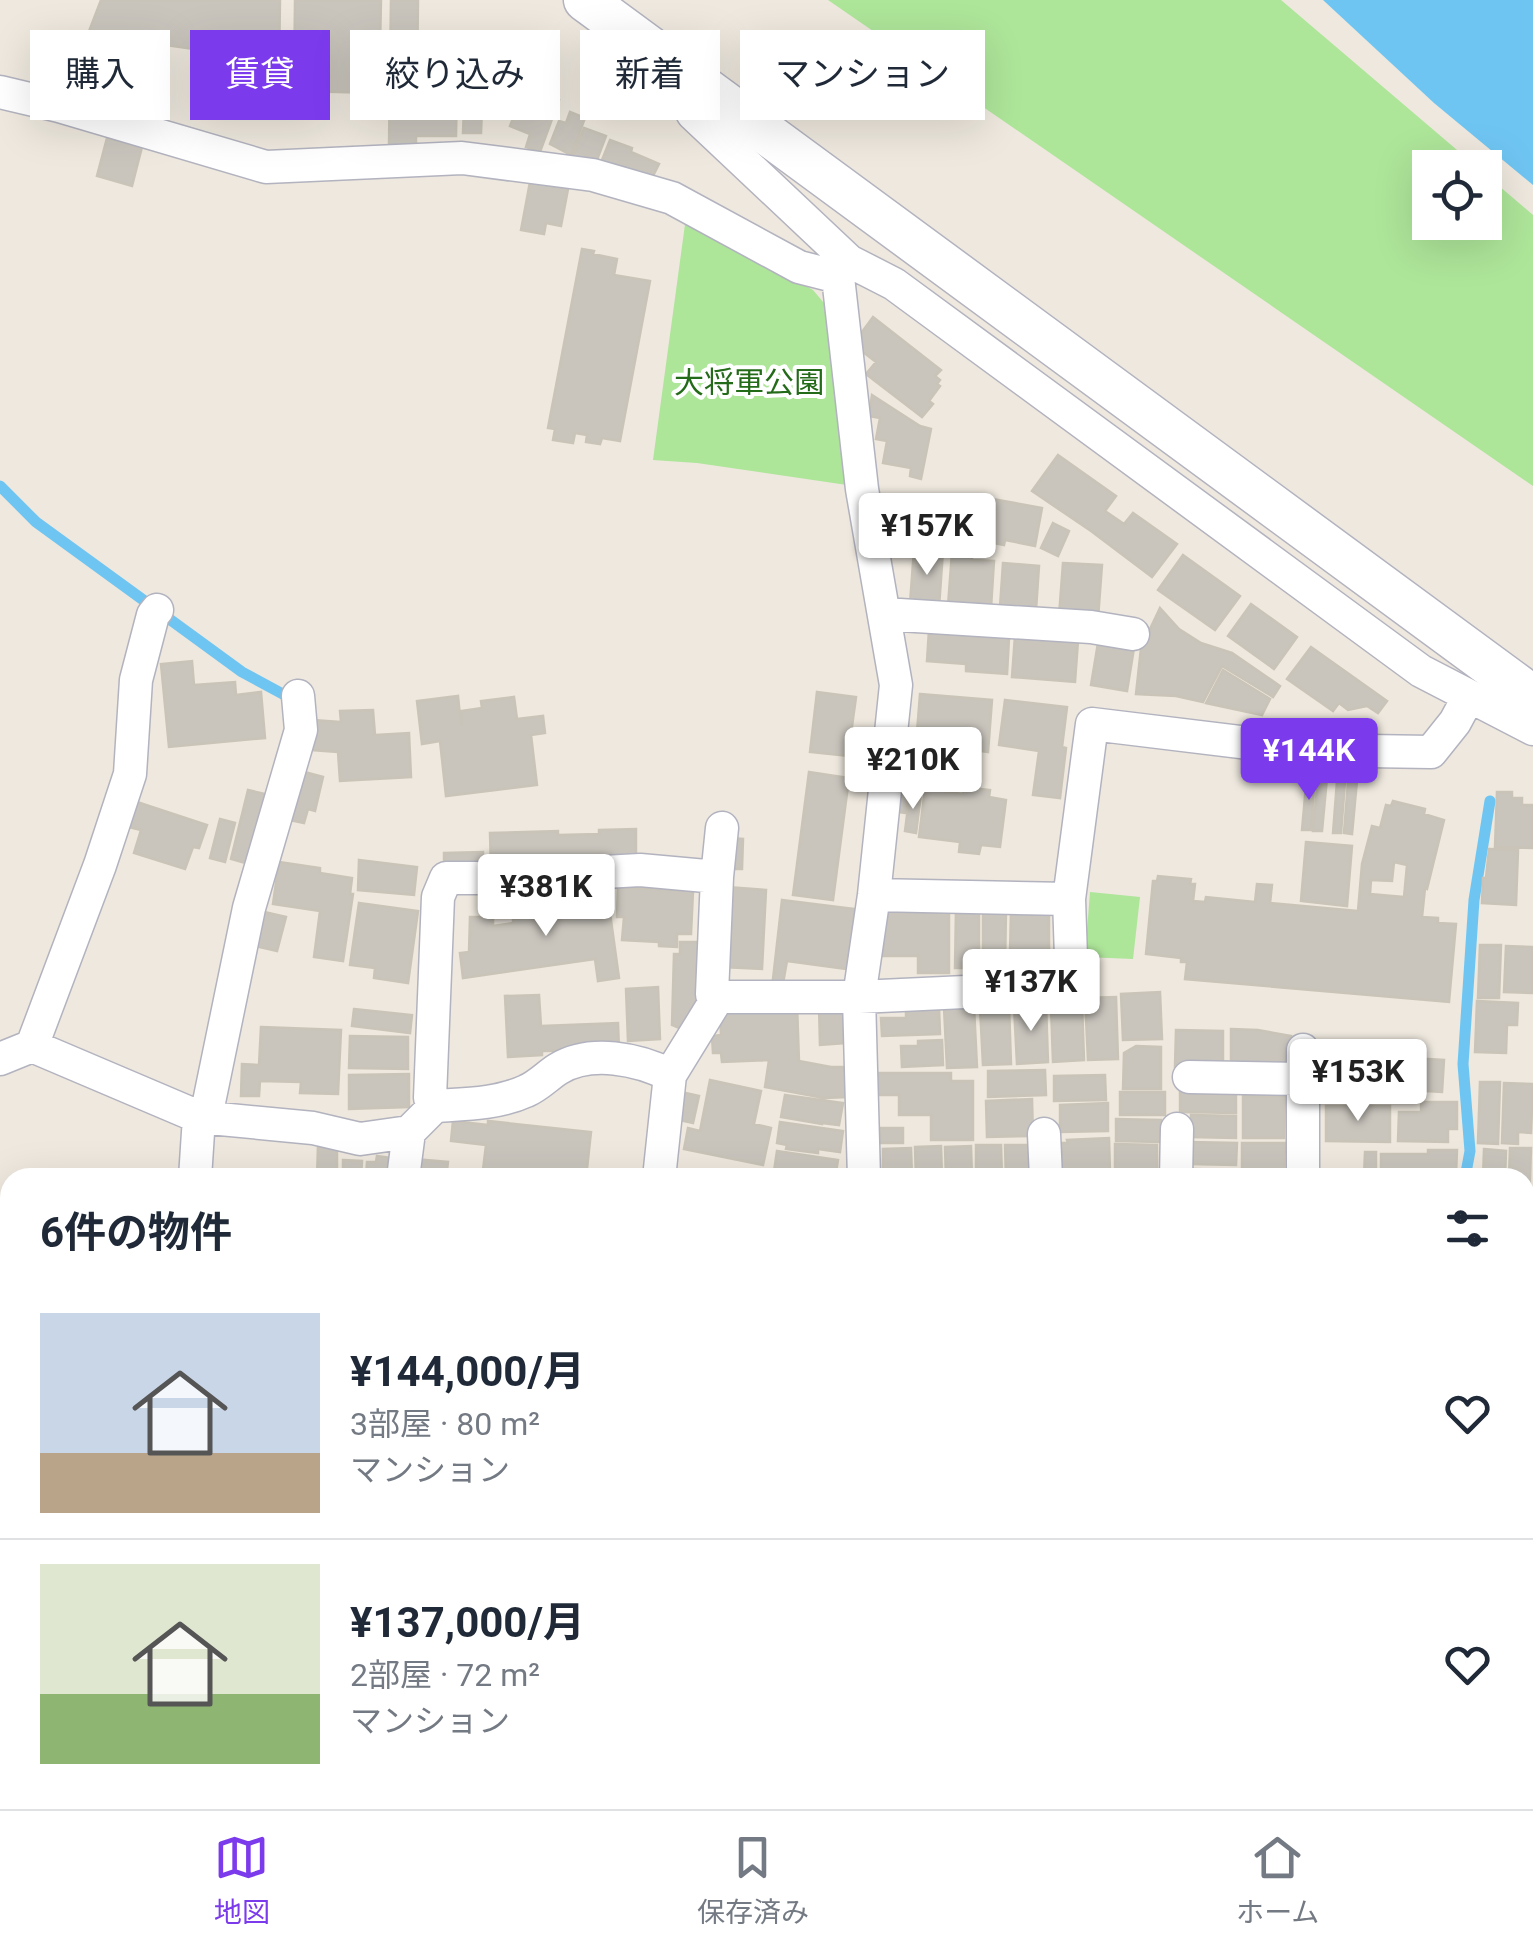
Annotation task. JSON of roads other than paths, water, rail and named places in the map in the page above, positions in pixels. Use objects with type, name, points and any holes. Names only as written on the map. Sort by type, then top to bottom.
[{"type":"street","points":[[586,0],[626,30]]},
{"type":"street","points":[[0,92],[266,167],[462,158],[593,175],[672,198],[799,267],[843,269],[894,284],[1421,671],[1533,728]]},
{"type":"street","points":[[720,99],[1533,696]]},
{"type":"street","points":[[700,120],[843,269],[862,489],[896,685],[859,997],[864,1168]]},
{"type":"street","points":[[0,1060],[32,1046],[100,865],[130,774],[136,680],[157,610]]},
{"type":"street","points":[[884,614],[1091,627],[1134,634]]},
{"type":"street","points":[[196,1168],[199,1117],[208,1107],[249,908],[301,730],[298,696]]},
{"type":"street","points":[[722,828],[712,994],[859,997],[1072,988],[1069,899],[1092,724],[1306,750],[1431,752],[1455,722],[1469,696]]},
{"type":"street","points":[[434,1106],[430,1098],[432,994],[438,897],[446,878],[640,870],[717,877]]},
{"type":"street","points":[[874,895],[1069,899]]},
{"type":"street","points":[[660,1168],[670,1075],[718,996]]},
{"type":"street","points":[[32,1046],[199,1117],[313,1128],[360,1139],[410,1132]]},
{"type":"street","points":[[405,1168],[410,1132],[434,1106],[484,1103],[527,1091],[562,1066],[597,1058],[631,1059],[670,1075]]},
{"type":"street","points":[[1189,1077],[1303,1064],[1303,1168]]},
{"type":"street","points":[[1176,1168],[1177,1129]]},
{"type":"street","points":[[1044,1134],[1046,1168]]},
{"type":"water","points":[[1323,0],[1533,0],[1533,185],[1502,159],[1502,150],[1491,150]]},
{"type":"waterway","points":[[0,486],[36,522],[242,672],[293,702]]},
{"type":"waterway","points":[[1467,1168],[1470,1151],[1463,1064],[1474,900],[1490,801]]},
{"type":"park label","name":"大将軍公園","points":[[749,382]]}]
